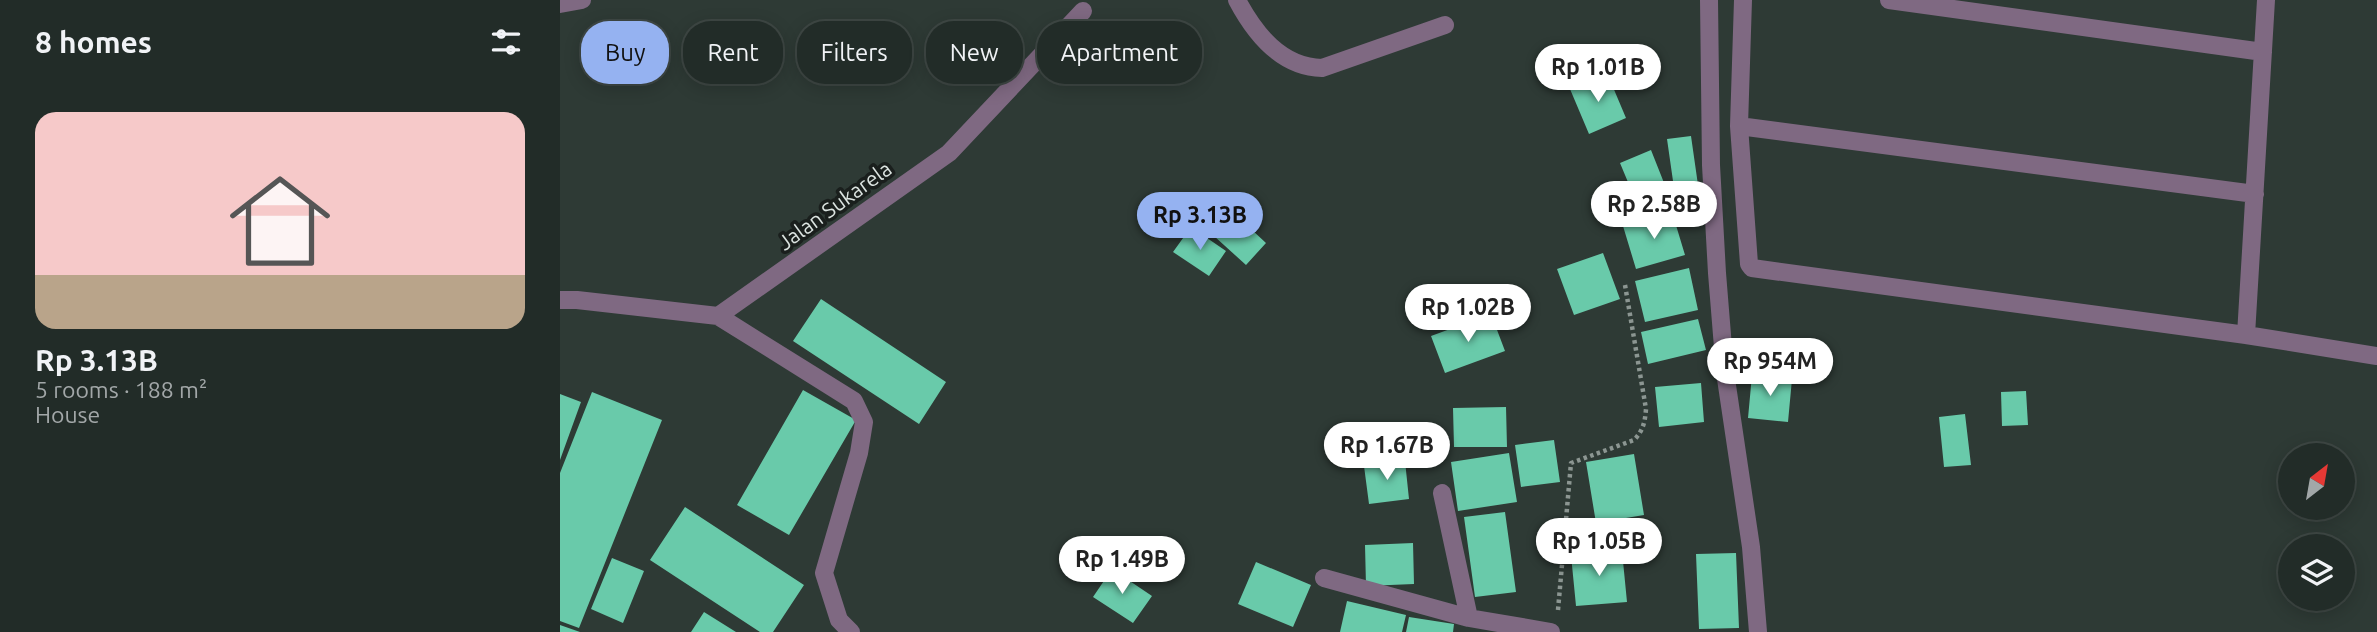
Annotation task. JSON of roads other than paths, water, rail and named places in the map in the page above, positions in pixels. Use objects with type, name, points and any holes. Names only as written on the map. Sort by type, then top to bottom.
[{"type":"street","points":[[560,4],[582,0]]},
{"type":"street","points":[[1237,0],[1270,48],[1285,58],[1310,67],[1322,68],[1446,24]]},
{"type":"street","points":[[1709,0],[1711,165],[1717,273],[1725,372],[1751,547],[1758,632]]},
{"type":"street","points":[[1743,0],[1739,126],[1749,264],[1752,268],[2246,335],[2377,356]]},
{"type":"street","points":[[1889,0],[2263,51]]},
{"type":"street","points":[[2246,335],[2266,0]]},
{"type":"street","name":"Jalan Sukarela","points":[[718,316],[949,153],[1083,11]]},
{"type":"street","points":[[1739,126],[2255,194]]},
{"type":"street","points":[[560,311],[568,300],[718,316],[854,401],[864,422],[859,453],[824,573],[839,620],[852,632]]},
{"type":"street","points":[[1442,493],[1469,618]]},
{"type":"street","points":[[1324,578],[1508,628],[1554,625]]}]
